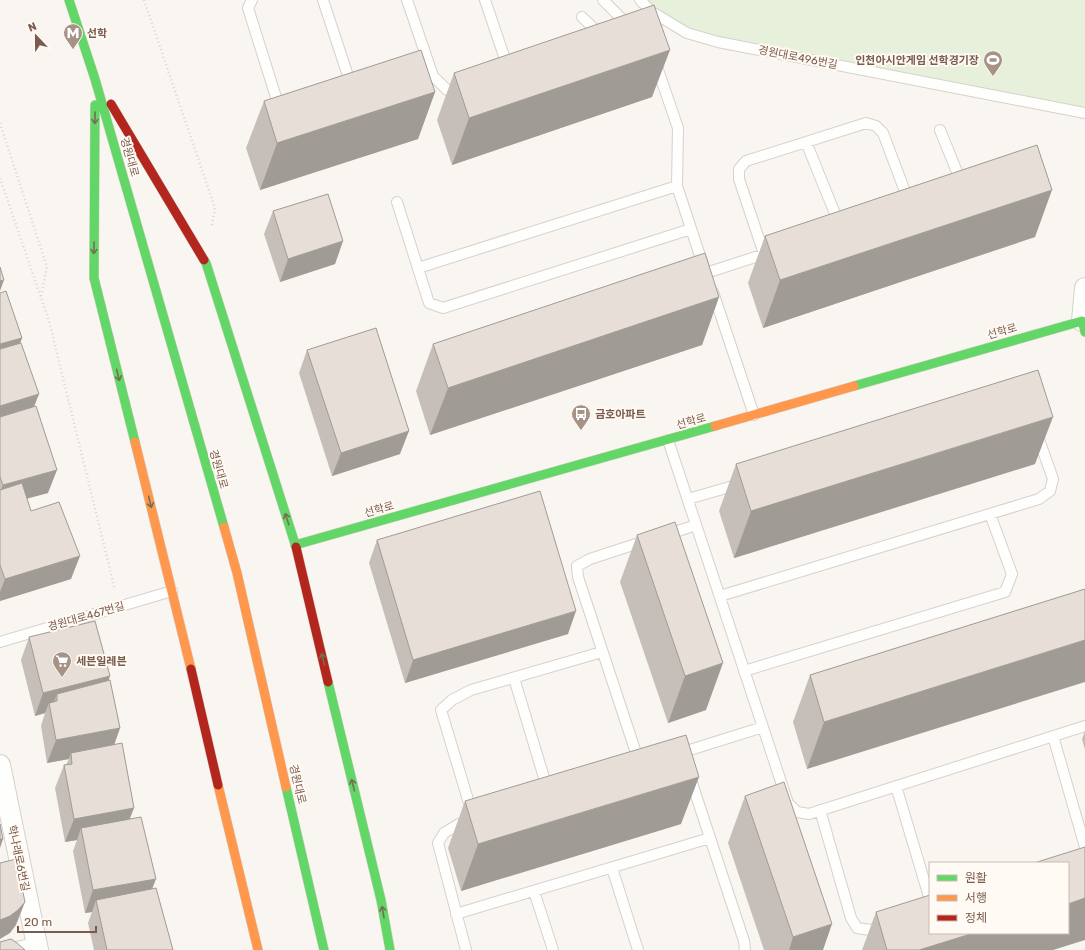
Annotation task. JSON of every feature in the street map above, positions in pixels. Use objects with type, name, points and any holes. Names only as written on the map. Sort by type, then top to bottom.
[{"type":"main road","name":"경원대로","points":[[69,0],[96,79],[237,573],[324,950]]},
{"type":"main road","points":[[96,79],[206,263],[295,545],[381,900],[390,950]]},
{"type":"main road","points":[[96,79],[94,278],[172,591],[258,950]]},
{"type":"main road","name":"선학로","points":[[295,545],[1084,324]]},
{"type":"street","points":[[1084,324],[1085,288]]},
{"type":"street","name":"학나래로6번길","points":[[0,765],[38,947]]},
{"type":"lane","points":[[252,0],[248,8],[281,112]]},
{"type":"lane","points":[[323,0],[352,88]]},
{"type":"lane","points":[[407,0],[433,76],[447,90],[459,89],[473,84]]},
{"type":"lane","points":[[485,0],[509,72]]},
{"type":"lane","points":[[582,17],[609,39],[634,30],[603,0]]},
{"type":"lane","name":"경원대로496번길","points":[[640,0],[652,12],[687,33],[718,42],[1085,113]]},
{"type":"lane","points":[[652,53],[678,128],[677,186],[754,416]]},
{"type":"lane","points":[[764,254],[739,179],[739,169],[746,161],[866,123],[876,126],[883,133],[912,205]]},
{"type":"lane","points":[[940,130],[957,172],[958,184],[951,191]]},
{"type":"lane","points":[[806,142],[841,228]]},
{"type":"lane","points":[[418,268],[677,186]]},
{"type":"lane","points":[[397,202],[429,303],[443,308],[691,229]]},
{"type":"lane","points":[[706,273],[778,249]]},
{"type":"lane","points":[[720,596],[1039,500],[1050,491],[1053,479],[1035,428]]},
{"type":"lane","points":[[668,440],[788,803],[797,812],[808,814],[1085,726]]},
{"type":"lane","points":[[688,499],[749,482]]},
{"type":"lane","points":[[744,671],[1005,592],[1012,574],[990,514]]},
{"type":"lane","points":[[640,766],[578,577],[577,566],[590,559],[696,525]]},
{"type":"lane","name":"경원대로467번길","points":[[0,642],[172,591]]},
{"type":"lane","points":[[466,950],[438,843],[444,832],[458,824],[478,818],[441,710],[452,700],[471,690],[602,652]]},
{"type":"lane","points":[[514,678],[549,795]]},
{"type":"lane","points":[[668,757],[685,760],[763,727]]},
{"type":"lane","points":[[1053,736],[1085,847]]},
{"type":"lane","points":[[685,760],[744,942],[745,950]]},
{"type":"lane","points":[[896,786],[929,897]]},
{"type":"lane","points":[[820,810],[851,918],[857,928],[871,930],[893,923]]},
{"type":"lane","points":[[456,914],[710,838]]},
{"type":"lane","points":[[612,868],[638,950]]},
{"type":"lane","points":[[534,891],[553,950]]},
{"type":"lane","points":[[1,950],[38,947]]},
{"type":"path","points":[[144,0],[215,208]]},
{"type":"path","points":[[0,123],[47,267],[40,297]]},
{"type":"path","points":[[0,178],[49,321],[120,607]]},
{"type":"green space","name":"인천아시안게임 선학경기장","points":[[640,0],[1085,0],[1085,113],[687,33]]},
{"type":"building","points":[[654,5],[670,50],[469,118],[454,73]]},
{"type":"building","points":[[421,50],[435,92],[277,143],[264,101]]},
{"type":"building","points":[[1037,145],[1052,190],[780,280],[765,236]]},
{"type":"building","points":[[328,194],[343,241],[288,259],[273,211]]},
{"type":"building","points":[[705,253],[719,297],[448,388],[433,344]]},
{"type":"building","points":[[0,267],[4,280],[0,281]]},
{"type":"building","points":[[6,291],[22,338],[0,344],[0,293]]},
{"type":"building","points":[[376,328],[409,431],[341,453],[307,350]]},
{"type":"building","points":[[21,343],[39,394],[0,406],[0,349]]},
{"type":"building","points":[[1038,370],[1053,417],[751,511],[736,464]]},
{"type":"building","points":[[36,406],[57,470],[3,485],[0,477],[0,417]]},
{"type":"building","points":[[22,483],[31,511],[59,502],[80,556],[5,579],[0,565],[0,490]]},
{"type":"building","points":[[540,491],[576,611],[413,660],[377,540]]},
{"type":"building","points":[[675,522],[723,663],[685,676],[637,535]]},
{"type":"building","points":[[1085,589],[1085,640],[824,722],[810,675]]},
{"type":"building","points":[[95,621],[110,676],[43,693],[29,637]]},
{"type":"building","points":[[110,680],[120,728],[56,740],[49,703],[57,701],[57,694]]},
{"type":"building","points":[[686,735],[699,777],[478,844],[465,801]]},
{"type":"building","points":[[122,743],[134,808],[74,819],[64,765],[72,764],[71,753]]},
{"type":"building","points":[[784,782],[832,924],[793,937],[745,796]]},
{"type":"building","points":[[141,817],[156,879],[93,890],[81,828]]},
{"type":"building","points":[[0,824],[3,839],[0,839]]},
{"type":"building","points":[[1085,847],[1085,898],[1069,904],[1069,862],[1037,862]]},
{"type":"building","points":[[16,859],[25,902],[10,916],[0,920],[0,863]]},
{"type":"building","points":[[156,888],[173,950],[107,950],[96,900]]},
{"type":"building","points":[[929,895],[929,934],[971,934],[919,950],[887,950],[876,912]]},
{"type":"building","points":[[11,939],[25,950],[0,950],[0,942]]},
{"type":"traffic: fast","points":[[69,0],[95,79],[224,527]]},
{"type":"traffic: fast","points":[[95,105],[94,278],[135,442]]},
{"type":"traffic: fast","points":[[204,260],[296,547]]},
{"type":"traffic: fast","points":[[854,386],[1082,321],[1085,332]]},
{"type":"traffic: fast","points":[[295,545],[715,426]]},
{"type":"traffic: fast","points":[[328,682],[381,900],[390,950]]},
{"type":"traffic: fast","points":[[286,787],[324,950]]},
{"type":"traffic: slow","points":[[715,426],[854,386]]},
{"type":"traffic: slow","points":[[135,442],[191,669]]},
{"type":"traffic: slow","points":[[224,527],[237,573],[286,787]]},
{"type":"traffic: slow","points":[[218,785],[258,950]]},
{"type":"traffic: jam","points":[[111,104],[204,260]]},
{"type":"traffic: jam","points":[[296,547],[328,682]]},
{"type":"traffic: jam","points":[[191,669],[218,785]]},
{"type":"place","name":"선학","points":[[73,50]]},
{"type":"place","name":"인천아시안게임 선학경기장","points":[[993,77]]},
{"type":"place","name":"금호아파트","points":[[581,431]]},
{"type":"place","name":"세븐일레븐","points":[[62,678]]}]
